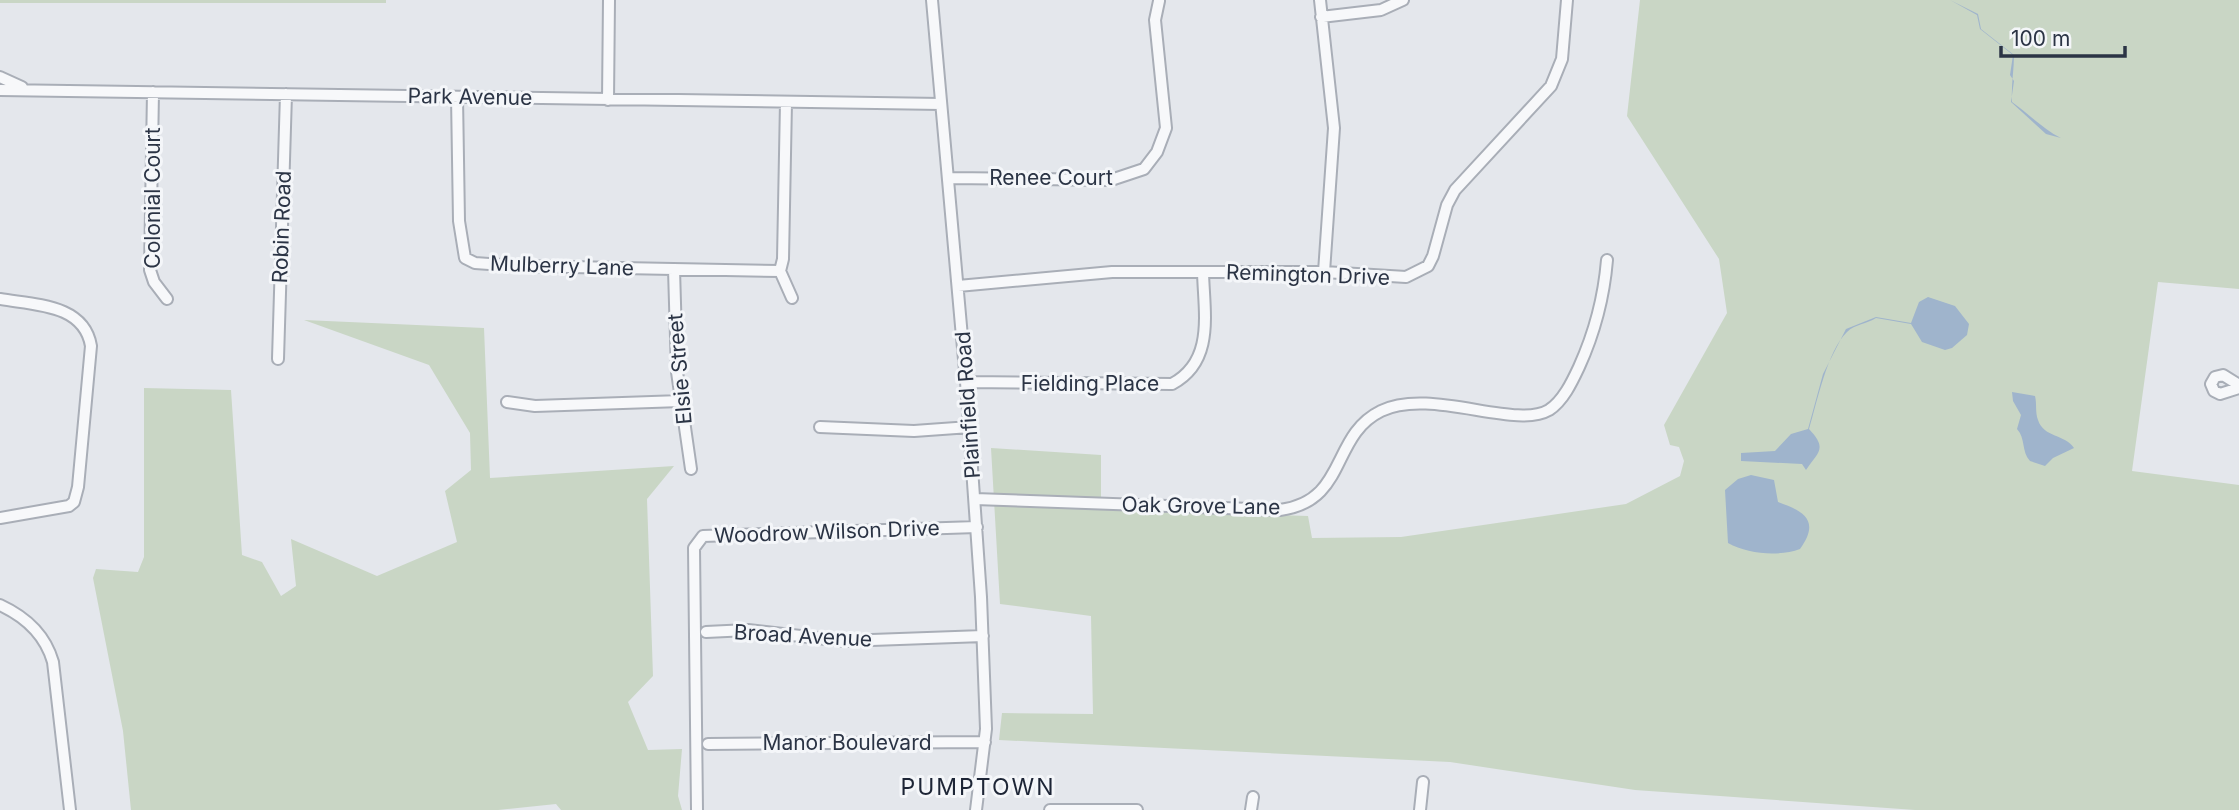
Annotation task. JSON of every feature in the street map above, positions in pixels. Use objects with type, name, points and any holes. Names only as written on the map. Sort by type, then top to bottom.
[{"type":"street","points":[[608,100],[609,0]]},
{"type":"street","name":"Plainfield Road","points":[[932,0],[970,427],[983,636],[985,742],[976,810]]},
{"type":"street","points":[[1320,0],[1334,128],[1324,272]]},
{"type":"street","points":[[1321,18],[1381,10],[1403,0]]},
{"type":"street","name":"Remington Drive","points":[[958,286],[1112,272],[1324,272],[1406,277],[1428,266],[1447,205],[1455,190],[1541,99],[1558,72],[1567,0]]},
{"type":"street","name":"Renee Court","points":[[949,178],[1111,180],[1144,169],[1157,152],[1166,128],[1155,20],[1159,1]]},
{"type":"street","points":[[0,77],[31,90]]},
{"type":"street","name":"Park Avenue","points":[[0,90],[941,104]]},
{"type":"street","name":"Colonial Court","points":[[153,92],[150,270],[154,282],[167,299]]},
{"type":"street","name":"Robin Road","points":[[278,359],[286,94]]},
{"type":"street","name":"Mulberry Lane","points":[[457,97],[459,221],[465,258],[475,263],[518,266],[780,271]]},
{"type":"street","points":[[786,102],[783,259],[780,271],[792,298]]},
{"type":"street","name":"Oak Grove Lane","points":[[975,499],[1280,510],[1297,508],[1318,497],[1354,435],[1363,424],[1382,410],[1426,404],[1527,415],[1550,409],[1566,391],[1585,354],[1606,280],[1607,260]]},
{"type":"street","name":"Elsie Street","points":[[674,269],[674,331],[691,469]]},
{"type":"street","name":"Fielding Place","points":[[966,382],[1172,384],[1190,373],[1203,350],[1203,272]]},
{"type":"street","points":[[0,299],[66,312],[80,320],[88,333],[91,346],[74,502],[69,506],[0,518]]},
{"type":"street","points":[[507,402],[534,406],[681,401]]},
{"type":"street","points":[[820,427],[914,431],[970,427]]},
{"type":"street","name":"Woodrow Wilson Drive","points":[[697,810],[694,548],[703,536],[976,527]]},
{"type":"street","points":[[0,605],[29,622],[48,646],[53,662],[70,810]]},
{"type":"street","name":"Broad Avenue","points":[[706,632],[748,630],[844,641],[983,636]]},
{"type":"street","name":"Manor Boulevard","points":[[708,744],[985,742]]},
{"type":"street","points":[[1420,810],[1423,782]]},
{"type":"street","points":[[1251,810],[1253,797]]},
{"type":"street","points":[[1050,810],[1137,810]]},
{"type":"green space","points":[[0,0],[386,0],[386,3],[0,3]]},
{"type":"green space","points":[[1640,0],[2239,0],[2239,289],[2158,282],[2132,471],[2239,485],[2239,810],[1915,810],[1635,790],[1450,762],[999,740],[1002,713],[1093,714],[1091,616],[1000,604],[991,448],[1101,455],[1101,509],[1308,516],[1312,538],[1401,537],[1626,504],[1680,476],[1684,461],[1679,447],[1670,445],[1664,425],[1727,313],[1719,259],[1627,116]]},
{"type":"green space","points":[[304,320],[484,328],[490,478],[674,466],[647,499],[653,676],[628,702],[648,750],[682,749],[678,796],[682,810],[561,810],[556,804],[498,810],[131,810],[123,731],[93,578],[96,569],[138,572],[144,557],[144,388],[231,390],[242,555],[262,562],[281,596],[296,586],[291,539],[377,576],[457,542],[445,491],[471,470],[470,433],[429,365]]},
{"type":"water","points":[[1950,0],[1978,14],[1981,29],[2014,55],[2013,79],[2010,75],[2013,55],[1980,29],[1977,15]]},
{"type":"water","points":[[2012,96],[2012,102],[2061,138],[2046,134],[2011,102]]},
{"type":"water","points":[[1928,297],[1955,306],[1969,324],[1967,335],[1952,348],[1945,350],[1922,342],[1911,324],[1876,318],[1850,329],[1840,340],[1846,329],[1876,317],[1911,323],[1919,302]]},
{"type":"water","points":[[1830,361],[1809,429],[1820,446],[1806,470],[1802,464],[1741,461],[1741,453],[1775,451],[1791,434],[1808,429],[1823,374]]},
{"type":"water","points":[[2012,392],[2035,396],[2037,417],[2041,426],[2074,448],[2053,458],[2045,466],[2030,461],[2017,429],[2021,415],[2013,401]]},
{"type":"water","points":[[1751,475],[1774,480],[1778,502],[1795,509],[1806,518],[1809,531],[1800,549],[1763,553],[1728,543],[1725,490],[1738,479]]},
{"type":"district","name":"PUMPTOWN","points":[[978,787]]}]
